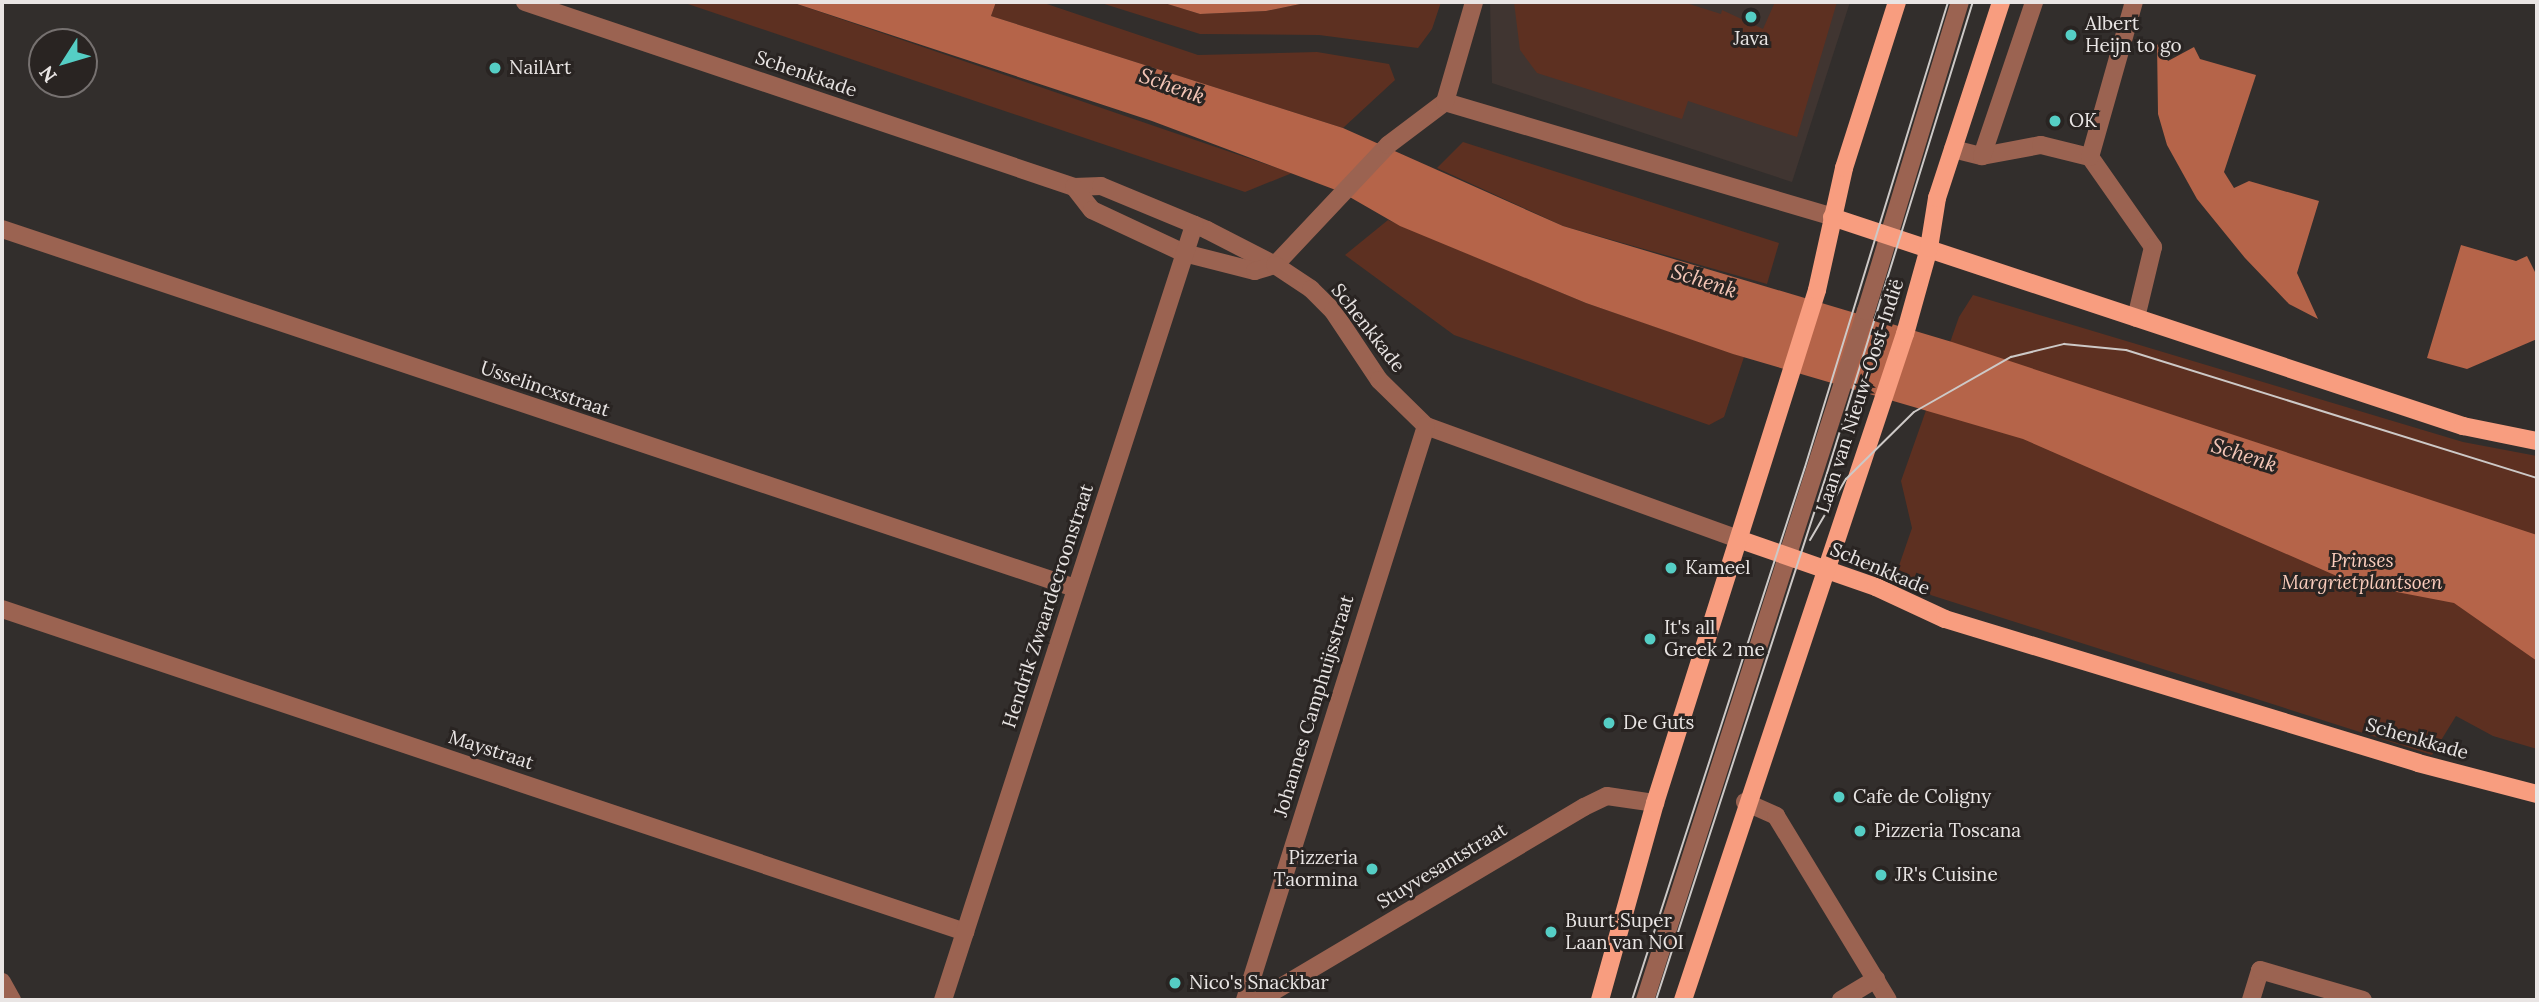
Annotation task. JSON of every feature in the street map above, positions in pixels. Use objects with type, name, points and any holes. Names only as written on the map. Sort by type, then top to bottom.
[{"type":"main road","points":[[1600,1000],[1655,803],[1741,540],[1817,290],[1832,217],[1897,2]]},
{"type":"main road","name":"Laan van Nieuw-Oost-Indië","points":[[1683,1000],[1745,802],[1908,324],[1929,248],[1937,198],[2001,2]]},
{"type":"main road","points":[[1832,217],[2463,426],[2537,441]]},
{"type":"main road","name":"Schenkkade","points":[[1741,540],[1826,568],[1945,619],[2405,759],[2537,794]]},
{"type":"street","name":"Schenkkade","points":[[525,2],[1073,187],[1101,186],[1194,225],[1275,265],[1333,311],[1379,380],[1426,426],[1741,540]]},
{"type":"street","points":[[1275,265],[1339,193],[1388,145],[1446,102],[1474,2]]},
{"type":"street","name":"Laan van Nieuw-Oost-Indië","points":[[1645,1000],[1840,396],[1960,2]]},
{"type":"street","points":[[1982,156],[2034,2]]},
{"type":"street","points":[[2090,157],[2134,2]]},
{"type":"street","points":[[1446,102],[1832,217]]},
{"type":"street","points":[[1953,149],[1982,156],[2041,145],[2090,157],[2153,247],[2136,318]]},
{"type":"street","name":"Schenkkade","points":[[1073,187],[1092,210],[1184,253],[1255,271],[1275,265]]},
{"type":"street","name":"Hendrik Zwaardecroonstraat","points":[[943,1000],[1194,225]]},
{"type":"street","name":"Usselincxstraat","points":[[2,229],[1075,588]]},
{"type":"street","name":"Johannes Camphuijsstraat","points":[[1245,1000],[1426,426]]},
{"type":"street","name":"Maystraat","points":[[2,609],[965,932]]},
{"type":"street","name":"Stuyvesantstraat","points":[[1259,1000],[1584,807],[1607,796],[1655,803]]},
{"type":"street","points":[[1745,802],[1776,816],[1888,1000]]},
{"type":"street","points":[[2251,1000],[2260,970],[2363,1000]]},
{"type":"street","points":[[1841,1000],[1876,979]]},
{"type":"street","points":[[2,982],[12,1000]]},
{"type":"shaded area","points":[[1490,2],[1850,2],[1792,182],[1492,83]]},
{"type":"green space","points":[[682,2],[791,2],[1292,173],[1245,192]]},
{"type":"green space","points":[[996,2],[1041,2],[1198,55],[1317,52],[1389,64],[1395,80],[1343,128],[991,16]]},
{"type":"green space","points":[[1098,2],[1161,2],[1200,14],[1266,11],[1310,2],[1441,2],[1432,29],[1418,48],[1319,35],[1200,34]]},
{"type":"green space","points":[[1514,2],[1683,2],[1721,14],[1722,10],[1763,29],[1775,2],[1837,2],[1797,137],[1688,101],[1682,119],[1537,73],[1520,50]]},
{"type":"green space","points":[[1463,142],[1779,243],[1767,284],[1563,226],[1437,168]]},
{"type":"green space","points":[[1388,220],[1586,303],[1744,357],[1724,417],[1709,425],[1454,335],[1345,255]]},
{"type":"green space","name":"Prinses Margrietplantsoen","points":[[1973,295],[2463,442],[2537,456],[2537,749],[2493,736],[2456,716],[2432,755],[1893,583],[1912,528],[1901,481],[1959,317]]},
{"type":"water","name":"Schenk","points":[[791,2],[996,2],[991,16],[1343,128],[1563,226],[1952,342],[2537,535],[2537,661],[2454,603],[2355,584],[2023,439],[1733,354],[1586,303],[1400,226],[1341,192],[1152,121]]},
{"type":"water","points":[[1161,2],[1310,2],[1266,11],[1200,14]]},
{"type":"water","points":[[2157,44],[2168,61],[2194,47],[2200,59],[2256,75],[2224,172],[2234,188],[2249,181],[2319,201],[2297,273],[2318,319],[2289,304],[2245,258],[2197,199],[2167,145],[2158,114]]},
{"type":"water","points":[[2461,245],[2516,261],[2527,256],[2537,276],[2537,339],[2467,369],[2427,358]]},
{"type":"tram line","points":[[1632,1000],[1805,467],[1948,2]]},
{"type":"tram line","points":[[1656,1000],[1827,473],[1973,2]]},
{"type":"tram line","points":[[1810,540],[1846,479],[1914,412],[2011,357],[2064,344],[2126,350],[2537,478]]},
{"type":"place","name":"Java","points":[[1751,17]]},
{"type":"place","name":"Albert Heijn to go","points":[[2071,35]]},
{"type":"place","name":"NailArt","points":[[495,68]]},
{"type":"place","name":"OK","points":[[2055,121]]},
{"type":"place","name":"Kameel","points":[[1671,568]]},
{"type":"place","name":"It's all Greek 2 me","points":[[1650,639]]},
{"type":"place","name":"De Guts","points":[[1609,723]]},
{"type":"place","name":"Cafe de Coligny","points":[[1839,797]]},
{"type":"place","name":"Pizzeria Toscana","points":[[1860,831]]},
{"type":"place","name":"Pizzeria Taormina","points":[[1372,869]]},
{"type":"place","name":"JR's Cuisine","points":[[1881,875]]},
{"type":"place","name":"Buurt Super Laan van NOI","points":[[1551,932]]},
{"type":"place","name":"Nico's Snackbar","points":[[1175,983]]}]
